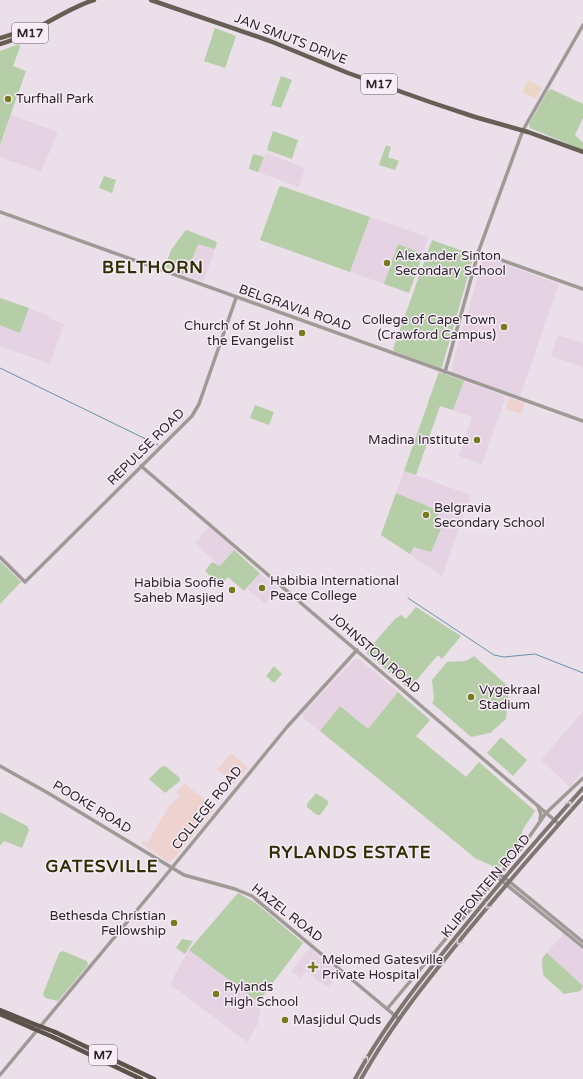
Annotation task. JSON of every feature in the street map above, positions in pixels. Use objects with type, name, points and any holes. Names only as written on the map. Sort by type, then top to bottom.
[{"type":"highway","name":"M7","points":[[0,1010],[152,1078]]},
{"type":"highway","name":"M7","points":[[0,1014],[33,1026]]},
{"type":"highway","name":"M7","points":[[54,1035],[141,1079]]},
{"type":"main road","name":"M17","points":[[0,38],[26,31],[94,0]]},
{"type":"main road","name":"JAN SMUTS DRIVE","points":[[151,0],[270,41],[348,73],[430,102],[475,117],[523,130],[583,152]]},
{"type":"main road","name":"M17","points":[[0,44],[23,36],[58,17]]},
{"type":"main road","name":"KLIPFONTEIN ROAD","points":[[355,1079],[413,989],[503,879],[583,788]]},
{"type":"main road","name":"KLIPFONTEIN ROAD","points":[[362,1079],[396,1017],[507,883],[583,797]]},
{"type":"street","points":[[445,372],[474,271],[523,130],[583,25]]},
{"type":"street","name":"BELGRAVIA ROAD","points":[[0,212],[236,298],[583,421]]},
{"type":"street","points":[[480,253],[583,289]]},
{"type":"street","name":"REPULSE ROAD","points":[[0,557],[25,582],[196,410],[236,298]]},
{"type":"street","name":"JOHNSTON ROAD","points":[[141,466],[559,824]]},
{"type":"street","name":"COLLEGE ROAD","points":[[0,1075],[172,868],[293,719],[357,650]]},
{"type":"street","name":"POOKE ROAD","points":[[0,766],[137,845],[172,868]]},
{"type":"street","points":[[387,1009],[526,843],[546,813],[583,778]]},
{"type":"street","points":[[537,805],[541,815],[539,822]]},
{"type":"street","name":"HAZEL ROAD","points":[[172,868],[191,878],[235,889],[252,896],[396,1017]]},
{"type":"street","points":[[499,876],[583,947]]},
{"type":"street","points":[[507,883],[583,942]]},
{"type":"shaded area","points":[[528,80],[542,88],[536,99],[522,92]]},
{"type":"shaded area","points":[[11,115],[58,132],[41,172],[0,157],[0,146]]},
{"type":"shaded area","points":[[266,153],[305,168],[299,187],[249,169],[253,154],[264,157]]},
{"type":"shaded area","name":"Alexander Sinton Secondary School","points":[[370,217],[427,237],[428,239],[409,293],[350,272]]},
{"type":"shaded area","points":[[198,243],[215,249],[204,280],[201,281],[186,275]]},
{"type":"shaded area","name":"College of Cape Town (Crawford Campus)","points":[[485,257],[559,284],[520,396],[452,372],[451,369],[483,259]]},
{"type":"shaded area","points":[[0,298],[49,316],[48,318],[64,324],[50,364],[0,346]]},
{"type":"shaded area","points":[[558,335],[583,343],[583,367],[551,356]]},
{"type":"shaded area","points":[[439,372],[504,396],[505,399],[482,464],[459,456],[472,417],[428,401]]},
{"type":"shaded area","points":[[509,398],[525,403],[521,414],[506,409]]},
{"type":"shaded area","name":"Belgravia Secondary School","points":[[404,471],[471,495],[442,576],[381,535]]},
{"type":"shaded area","points":[[210,528],[234,549],[220,566],[195,543],[207,529]]},
{"type":"shaded area","name":"Habibia International Peace College","points":[[260,573],[278,588],[265,604],[247,589]]},
{"type":"shaded area","points":[[355,659],[359,659],[398,692],[368,729],[340,706],[320,731],[303,718],[302,714]]},
{"type":"shaded area","points":[[583,711],[583,771],[570,787],[541,760]]},
{"type":"shaded area","points":[[231,753],[248,767],[234,784],[217,770]]},
{"type":"shaded area","points":[[185,784],[214,807],[214,810],[171,862],[168,862],[141,843],[143,841],[147,843],[169,806],[180,796],[176,792]]},
{"type":"shaded area","points":[[565,932],[583,947],[583,989],[564,994],[543,975],[542,958]]},
{"type":"shaded area","name":"Melomed Gatesville Private Hospital","points":[[311,949],[338,973],[329,987],[318,981],[306,971],[300,978],[291,971],[308,950]]},
{"type":"shaded area","name":"Rylands High School","points":[[189,950],[261,1004],[258,1024],[247,1042],[171,985],[175,974]]},
{"type":"green space","points":[[215,28],[236,36],[225,68],[204,61]]},
{"type":"green space","name":"Turfhall Park","points":[[19,44],[20,47],[13,66],[26,71],[0,145],[0,51]]},
{"type":"green space","points":[[281,76],[292,80],[281,108],[271,105]]},
{"type":"green space","points":[[551,89],[583,104],[583,118],[575,135],[583,143],[583,150],[530,128],[529,124],[548,91]]},
{"type":"green space","points":[[273,131],[298,140],[292,159],[267,150]]},
{"type":"green space","points":[[386,145],[391,147],[388,157],[399,161],[395,170],[379,165]]},
{"type":"green space","points":[[253,154],[264,157],[258,172],[249,169]]},
{"type":"green space","points":[[104,176],[116,180],[112,193],[99,188]]},
{"type":"green space","points":[[281,186],[370,217],[350,272],[260,240],[279,187]]},
{"type":"green space","points":[[187,230],[217,242],[215,249],[198,244],[186,275],[165,267],[171,250]]},
{"type":"green space","points":[[432,240],[474,255],[442,367],[440,368],[394,351],[393,349]]},
{"type":"green space","points":[[398,244],[423,254],[409,293],[384,284]]},
{"type":"green space","points":[[0,298],[29,308],[20,333],[0,325]]},
{"type":"green space","points":[[439,372],[464,381],[453,410],[440,406],[416,475],[404,471]]},
{"type":"green space","points":[[255,405],[274,412],[269,425],[250,418]]},
{"type":"green space","points":[[396,493],[439,511],[434,526],[441,529],[431,552],[414,547],[410,554],[381,535]]},
{"type":"green space","points":[[234,550],[260,573],[244,591],[228,577],[220,585],[205,571],[212,562],[220,566]]},
{"type":"green space","points":[[0,561],[21,582],[0,604]]},
{"type":"green space","points":[[416,607],[461,636],[442,659],[438,655],[409,689],[367,654],[367,651],[395,619],[401,615],[406,619]]},
{"type":"green space","name":"Vygekraal Stadium","points":[[474,656],[511,689],[508,696],[506,719],[490,733],[471,737],[432,703],[434,699],[432,680],[447,662],[466,661]]},
{"type":"green space","points":[[274,666],[282,674],[274,683],[266,676]]},
{"type":"green space","points":[[398,692],[430,720],[416,736],[466,777],[479,762],[535,811],[523,829],[518,846],[499,869],[475,858],[320,731],[340,706],[368,729]]},
{"type":"green space","points":[[501,737],[527,760],[513,776],[487,753]]},
{"type":"green space","points":[[165,766],[180,778],[180,781],[165,793],[149,779],[161,767]]},
{"type":"green space","points":[[316,793],[328,801],[328,804],[320,815],[317,815],[307,807],[307,804]]},
{"type":"green space","points":[[0,812],[27,826],[29,830],[22,848],[4,841],[0,846]]},
{"type":"green space","points":[[238,893],[256,903],[303,943],[263,996],[261,1004],[189,950]]},
{"type":"green space","points":[[182,939],[193,941],[185,954],[176,948]]},
{"type":"green space","points":[[63,951],[87,961],[88,965],[58,1001],[45,998],[43,994],[59,953]]},
{"type":"green space","points":[[547,953],[583,986],[580,991],[564,994],[543,975],[542,958]]},
{"type":"waterway","points":[[0,368],[158,445]]},
{"type":"waterway","points":[[408,598],[494,655],[504,657],[535,654],[583,673]]},
{"type":"place","name":"Turfhall Park","points":[[8,99]]},
{"type":"place","name":"Alexander Sinton Secondary School","points":[[387,263]]},
{"type":"place","name":"College of Cape Town (Crawford Campus)","points":[[504,327]]},
{"type":"place","name":"Church of St John the Evangelist","points":[[302,333]]},
{"type":"place","name":"Madina Institute","points":[[477,440]]},
{"type":"place","name":"Belgravia Secondary School","points":[[426,515]]},
{"type":"place","name":"Habibia International Peace College","points":[[262,588]]},
{"type":"place","name":"Habibia Soofie Saheb Masjied","points":[[232,590]]},
{"type":"place","name":"Vygekraal Stadium","points":[[471,697]]},
{"type":"place","name":"Bethesda Christian Fellowship","points":[[174,923]]},
{"type":"place","name":"Melomed Gatesville Private Hospital","points":[[313,967]]},
{"type":"place","name":"Rylands High School","points":[[216,994]]},
{"type":"place","name":"Masjidul Quds","points":[[285,1020]]},
{"type":"district","name":"BELTHORN","points":[[153,267]]},
{"type":"district","name":"RYLANDS ESTATE","points":[[350,852]]},
{"type":"district","name":"GATESVILLE","points":[[102,866]]}]
